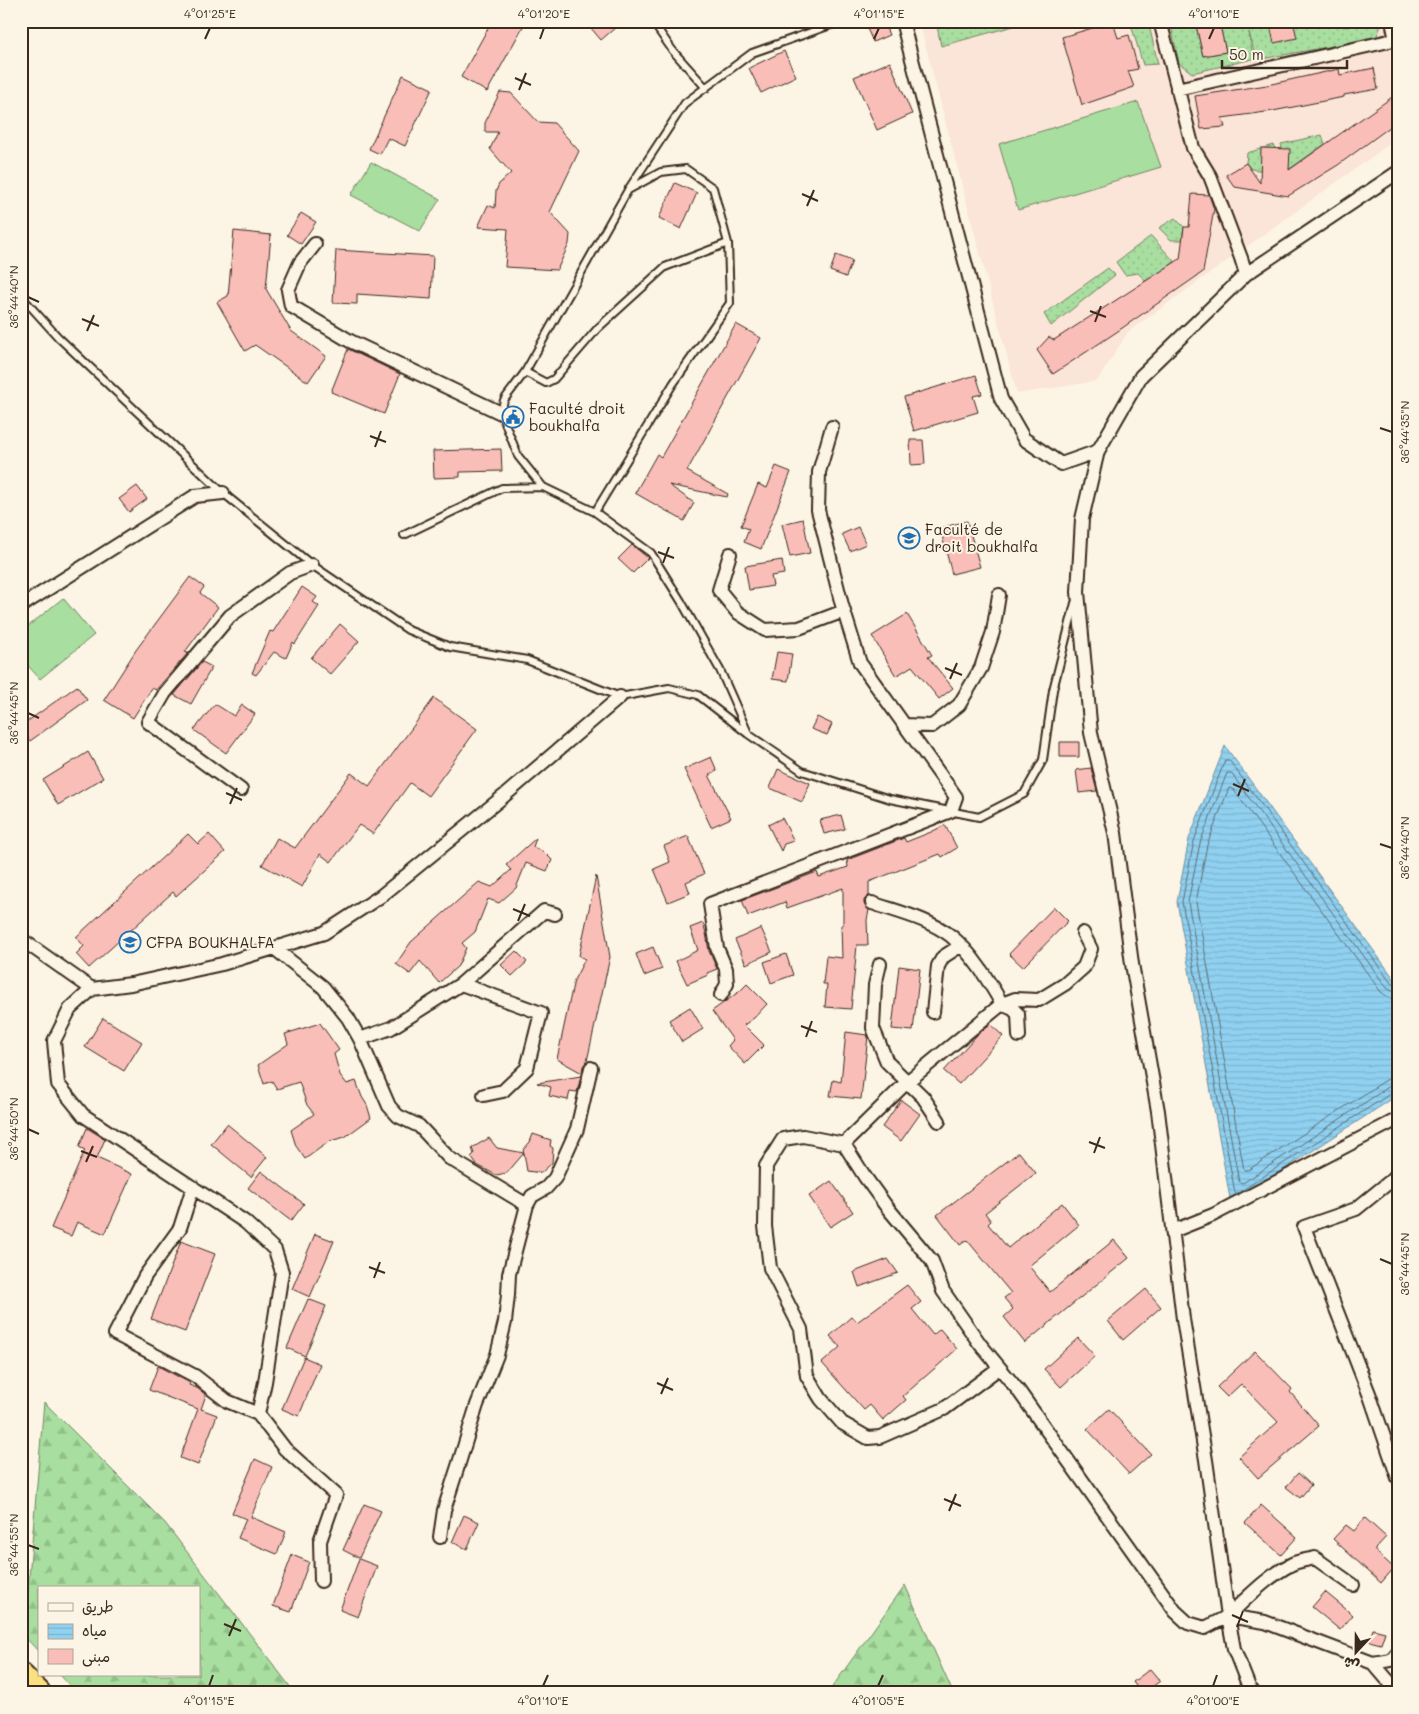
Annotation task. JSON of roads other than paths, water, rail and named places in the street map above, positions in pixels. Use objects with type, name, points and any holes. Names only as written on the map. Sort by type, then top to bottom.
[{"type":"highway","points":[[21,1676],[38,1693]]},
{"type":"street","points":[[902,21],[1002,399],[1024,439],[1060,464],[1098,451]]},
{"type":"street","points":[[1160,21],[1193,148],[1210,176],[1246,274]]},
{"type":"street","points":[[1177,89],[1397,40],[1392,21]]},
{"type":"street","points":[[1248,1691],[1234,1649],[1228,1616],[1206,1460],[1183,1319],[1158,1110],[1132,964],[1115,833],[1091,733],[1078,592],[1082,519],[1098,451],[1140,376],[1246,274],[1398,172]]},
{"type":"street","points":[[315,244],[300,263],[288,290],[290,306],[350,340],[501,413]]},
{"type":"street","points":[[721,995],[727,984],[726,969],[718,948],[710,904],[951,811],[956,797],[860,663],[844,611],[818,510],[819,472],[832,427]]},
{"type":"street","points":[[21,606],[195,496],[223,493]]},
{"type":"street","points":[[730,554],[719,590],[737,612],[766,630],[799,628],[844,611]]},
{"type":"street","points":[[241,790],[148,722],[165,694],[230,616],[290,573],[312,566]]},
{"type":"street","points":[[904,725],[932,726],[959,705],[981,668],[993,632],[999,595]]},
{"type":"street","points":[[258,1414],[265,1382],[282,1272],[275,1250],[245,1222],[83,1115],[58,1084],[54,1041],[70,1009],[92,989],[131,984],[222,964],[324,933],[381,896],[504,796],[620,697]]},
{"type":"street","points":[[872,903],[926,922],[951,936],[975,961],[1002,1004],[1013,1009],[1018,1014],[1019,1036]]},
{"type":"street","points":[[360,1039],[392,1028],[461,984],[544,911],[555,914]]},
{"type":"street","points":[[844,1144],[907,1082],[1002,1004],[1015,1000],[1039,1000],[1065,984],[1084,967],[1091,949],[1083,933]]},
{"type":"street","points":[[21,939],[92,989]]},
{"type":"street","points":[[933,1012],[938,966],[943,957],[960,946]]},
{"type":"street","points":[[274,948],[323,987],[348,1018],[360,1039],[389,1106],[398,1116],[419,1126],[449,1158],[527,1205]]},
{"type":"street","points":[[880,964],[874,985],[873,1028],[887,1062],[923,1097],[939,1121]]},
{"type":"street","points":[[461,984],[541,1013],[526,1068],[504,1091],[484,1094]]},
{"type":"street","points":[[440,1537],[444,1510],[477,1405],[497,1355],[505,1322],[509,1274],[527,1205],[532,1196],[546,1188],[555,1178],[577,1129],[591,1068]]},
{"type":"street","points":[[1172,1231],[1213,1215],[1398,1119]]},
{"type":"street","points":[[1000,1368],[944,1409],[880,1437],[868,1438],[842,1423],[821,1399],[807,1376],[801,1329],[770,1268],[765,1226],[766,1166],[783,1139],[803,1136],[844,1144],[886,1206],[932,1261],[943,1291],[980,1344],[1000,1368],[1018,1390],[1175,1611],[1188,1623],[1205,1628],[1228,1616],[1278,1572],[1293,1563],[1315,1558],[1353,1585]]},
{"type":"street","points":[[1398,1175],[1356,1209],[1304,1227],[1370,1396],[1398,1478]]},
{"type":"street","points":[[193,1187],[180,1228],[145,1276],[115,1334],[195,1376],[227,1401],[258,1414],[285,1449],[336,1495],[320,1541],[322,1581]]},
{"type":"street","points":[[1228,1616],[1265,1622],[1373,1663],[1398,1692]]},
{"type":"street","points":[[1373,1663],[1391,1660],[1398,1652]]},
{"type":"lane","points":[[652,21],[674,51],[706,88]]},
{"type":"lane","points":[[748,734],[720,670],[651,553],[595,512],[543,487],[518,456],[501,413],[504,400],[525,372],[628,190],[685,104],[752,53],[842,21]]},
{"type":"lane","points":[[595,512],[674,384],[730,303],[728,243],[713,188],[686,169],[661,172],[628,190]]},
{"type":"lane","points":[[525,372],[546,382],[554,379],[598,328],[665,267],[728,243]]},
{"type":"lane","points":[[21,296],[58,337],[223,493],[312,566],[408,630],[450,647],[527,660],[620,697],[669,688],[698,695],[748,734],[802,771],[890,799],[979,817],[1024,794],[1043,760],[1053,690],[1078,592]]},
{"type":"lane","points":[[404,535],[502,488],[543,487]]},
{"type":"water","points":[[1225,746],[1398,984],[1398,1095],[1231,1204],[1177,902],[1189,839]]},
{"type":"place","name":"Faculté droit boukhalfa","points":[[513,417]]},
{"type":"place","name":"Faculté de droit boukhalfa","points":[[909,538]]},
{"type":"place","name":"CFPA BOUKHALFA","points":[[130,942]]}]
